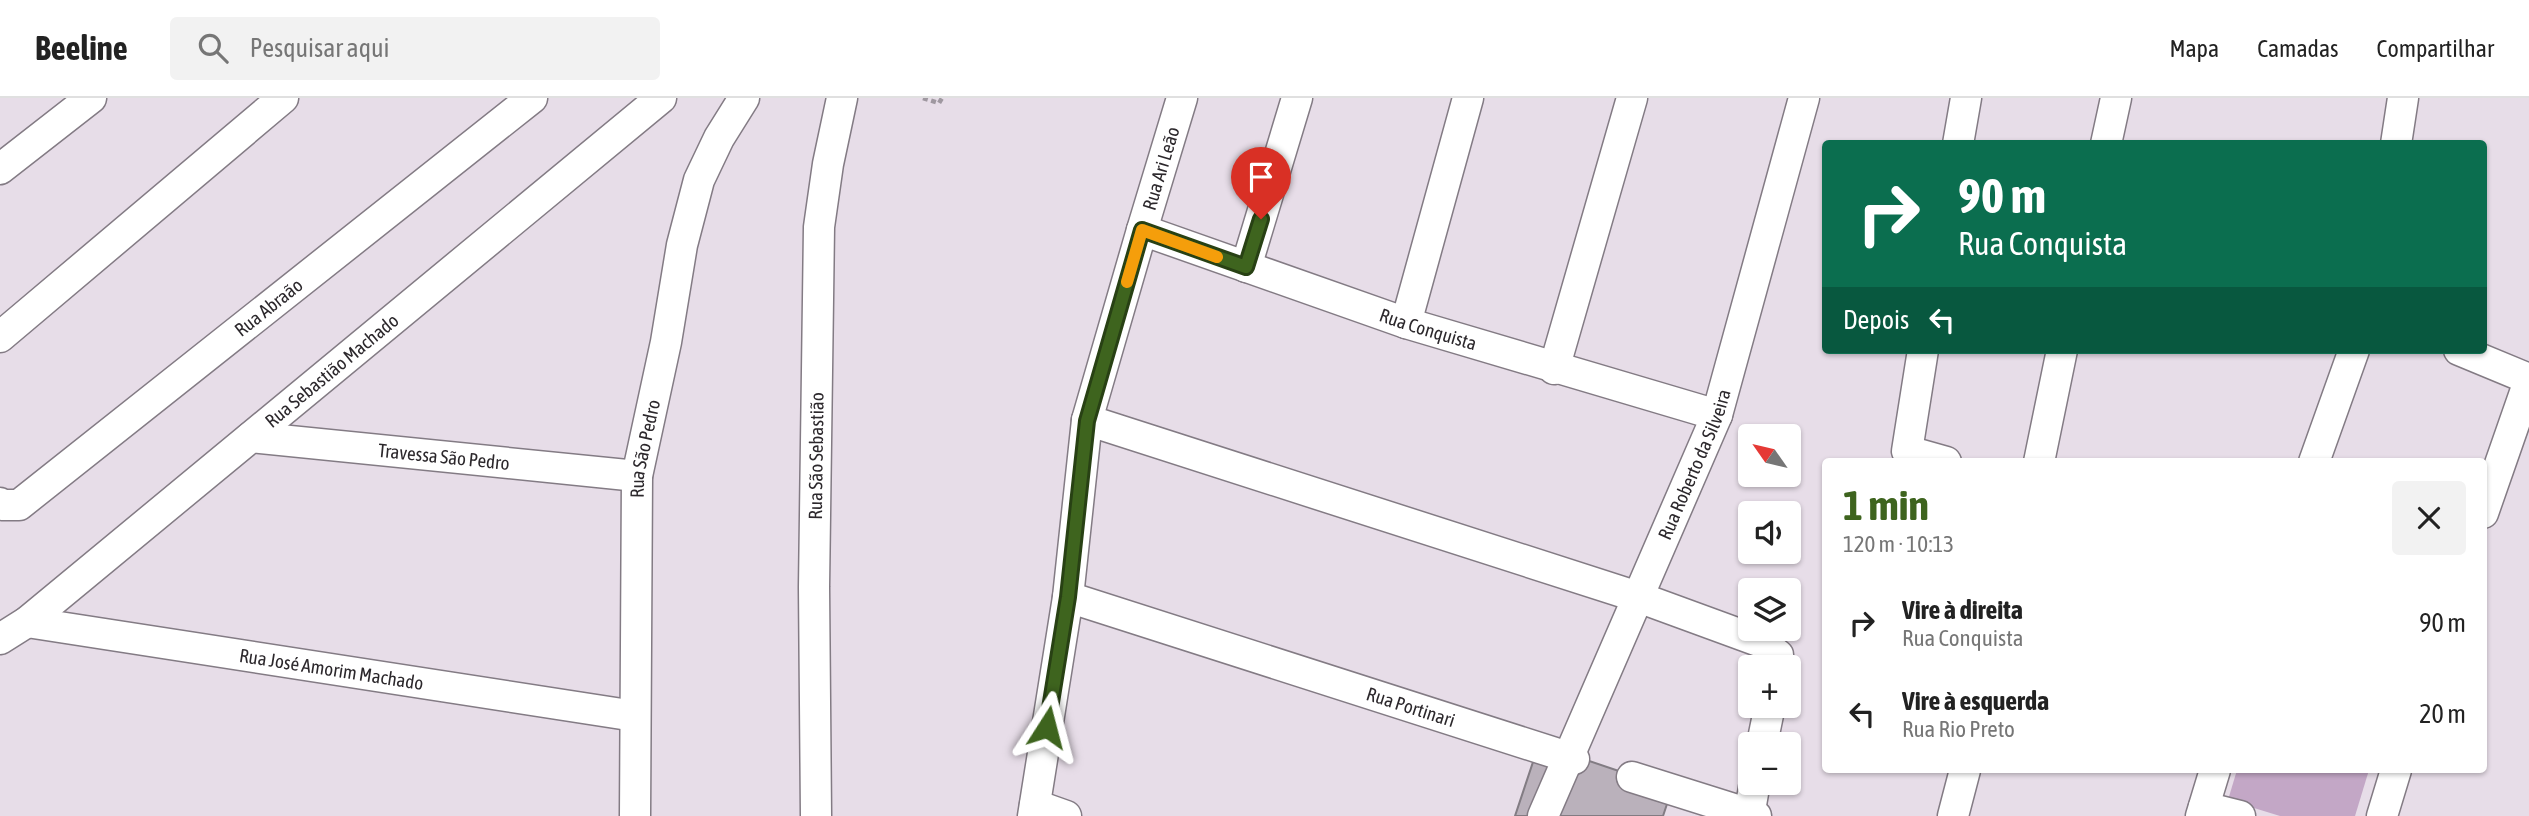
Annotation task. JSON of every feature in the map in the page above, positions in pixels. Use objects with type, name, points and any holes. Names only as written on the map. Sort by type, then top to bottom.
[{"type":"street","points":[[0,169],[91,98]]},
{"type":"street","points":[[0,337],[284,98]]},
{"type":"street","name":"Rua Abraão","points":[[0,503],[19,505],[532,98]]},
{"type":"street","name":"Rua Sebastião Machado","points":[[0,639],[27,622],[661,98]]},
{"type":"street","name":"Rua São Pedro","points":[[635,816],[638,476],[666,342],[682,245],[699,180],[719,138],[744,98]]},
{"type":"street","name":"Rua São Sebastião","points":[[816,816],[814,587],[819,228],[828,164],[842,98]]},
{"type":"street","name":"Rua Ari Leão","points":[[1034,810],[1068,597],[1087,421],[1182,98]]},
{"type":"street","points":[[1246,267],[1297,98]]},
{"type":"street","points":[[1406,323],[1468,98]]},
{"type":"street","points":[[1554,369],[1632,98]]},
{"type":"street","name":"Rua Roberto da Silveira","points":[[1543,816],[1592,765],[1638,597],[1717,415],[1804,98]]},
{"type":"street","points":[[1959,140],[1966,98]]},
{"type":"street","points":[[2107,140],[2116,98]]},
{"type":"street","points":[[2397,140],[2403,98]]},
{"type":"street","name":"Rua Conquista","points":[[1142,230],[1406,323],[1554,369],[1717,415]]},
{"type":"street","points":[[1922,354],[1907,451],[1932,458]]},
{"type":"street","points":[[2040,458],[2061,354]]},
{"type":"street","points":[[2315,458],[2353,354]]},
{"type":"street","points":[[2468,354],[2529,380],[2487,501]]},
{"type":"street","points":[[1087,421],[1638,597],[1761,642],[1772,655]]},
{"type":"street","name":"Travessa São Pedro","points":[[251,437],[638,476]]},
{"type":"street","name":"Rua Portinari","points":[[1068,597],[1751,815]]},
{"type":"street","name":"Rua José Amorim Machado","points":[[27,622],[635,716]]},
{"type":"street","points":[[1954,816],[1964,773]]},
{"type":"street","points":[[2214,773],[2203,811],[2240,816]]},
{"type":"street","points":[[2382,816],[2395,773]]},
{"type":"street","points":[[1751,815],[1753,795]]},
{"type":"street","points":[[1034,810],[1066,816]]},
{"type":"path","points":[[923,98],[939,103],[942,98]]},
{"type":"shaded area","points":[[2236,773],[2368,773],[2355,816],[2280,816],[2228,800]]},
{"type":"building","points":[[1539,744],[1672,789],[1663,816],[1515,816]]},
{"type":"slow traffic","points":[[1127,282],[1142,230],[1217,257]]},
{"type":"route","points":[[1047,727],[1068,597],[1087,421],[1142,230],[1246,267],[1261,219]]}]
